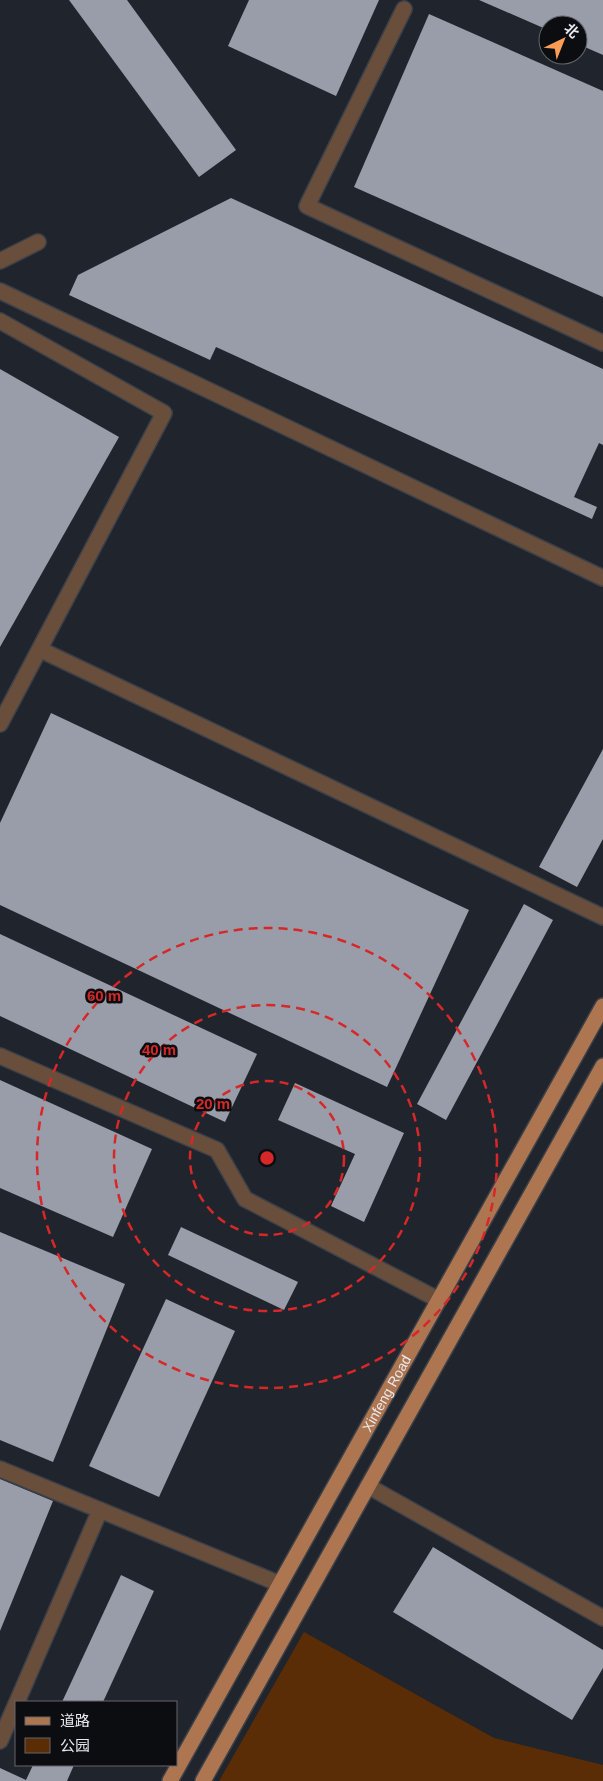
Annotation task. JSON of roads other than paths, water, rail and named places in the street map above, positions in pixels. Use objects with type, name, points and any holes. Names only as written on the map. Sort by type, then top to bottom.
[{"type":"main road","name":"Xinfeng Road","points":[[170,1781],[603,1006]]},
{"type":"main road","points":[[203,1781],[603,1066]]},
{"type":"lane","points":[[404,9],[307,206],[603,343]]},
{"type":"lane","points":[[0,261],[38,242]]},
{"type":"lane","points":[[0,291],[603,578]]},
{"type":"lane","points":[[0,321],[164,413],[41,650],[0,724]]},
{"type":"lane","points":[[41,650],[603,917]]},
{"type":"lane","points":[[0,1056],[217,1150],[245,1199],[439,1300]]},
{"type":"lane","points":[[0,1469],[280,1584]]},
{"type":"lane","points":[[368,1486],[603,1618]]},
{"type":"lane","points":[[18,1701],[100,1510]]},
{"type":"lane","points":[[0,1742],[15,1708]]}]
